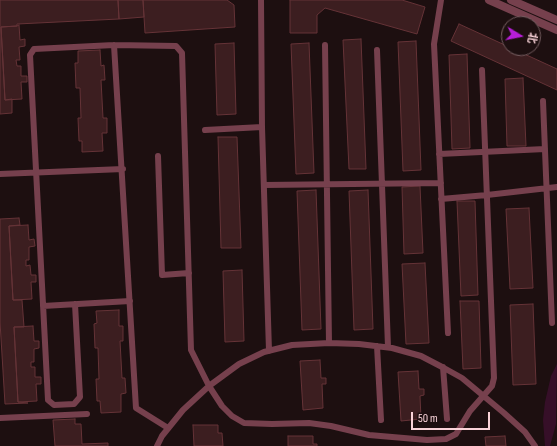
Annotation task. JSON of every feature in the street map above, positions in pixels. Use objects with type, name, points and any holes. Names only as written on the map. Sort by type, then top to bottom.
[{"type":"street","points":[[489,0],[557,30]]},
{"type":"street","points":[[511,0],[557,20]]},
{"type":"lane","points":[[261,0],[262,127],[269,351]]},
{"type":"lane","points":[[441,0],[434,44],[448,333]]},
{"type":"lane","points":[[114,45],[123,169],[136,408],[168,428]]},
{"type":"lane","points":[[75,304],[80,397],[74,404],[54,405],[48,400],[30,55],[34,49],[114,45],[176,46],[182,53],[192,350],[209,386],[222,406],[232,416],[244,423],[310,423],[331,426],[369,436],[427,440],[446,439],[456,434],[470,410],[492,386],[494,378],[482,70]]},
{"type":"lane","points":[[325,45],[329,344]]},
{"type":"lane","points":[[377,50],[388,347]]},
{"type":"lane","points":[[543,101],[552,323]]},
{"type":"lane","points":[[206,130],[262,127]]},
{"type":"lane","points":[[439,154],[545,149]]},
{"type":"lane","points":[[158,156],[162,275],[189,273]]},
{"type":"lane","points":[[0,174],[123,169]]},
{"type":"lane","points":[[264,185],[441,183]]},
{"type":"lane","points":[[442,199],[557,187]]},
{"type":"lane","points":[[43,306],[130,301]]},
{"type":"lane","points":[[157,446],[162,436],[183,410],[209,386],[239,364],[269,351],[292,345],[359,344],[388,347],[421,356],[462,378],[525,432],[535,446]]},
{"type":"lane","points":[[377,346],[382,420]]},
{"type":"lane","points":[[443,367],[447,419]]},
{"type":"lane","points":[[0,418],[87,414]]},
{"type":"shaded area","points":[[557,364],[556,424],[550,446],[545,446],[543,420],[545,402],[551,376]]},
{"type":"building","points":[[0,0],[118,0],[119,19],[17,24],[17,26],[1,27],[5,100],[12,99],[12,113],[0,114]]},
{"type":"building","points":[[118,0],[143,0],[144,17],[119,19]]},
{"type":"building","points":[[143,0],[227,0],[234,5],[235,27],[145,33]]},
{"type":"building","points":[[290,0],[402,0],[425,7],[417,34],[325,8],[317,15],[317,33],[290,33]]},
{"type":"building","points":[[459,24],[501,43],[501,56],[529,56],[557,69],[557,90],[451,41]]},
{"type":"building","points":[[19,25],[20,40],[25,39],[25,46],[19,47],[20,60],[16,60],[17,66],[21,66],[21,76],[27,76],[27,82],[21,82],[22,99],[5,100],[1,27]]},
{"type":"building","points":[[361,39],[366,169],[349,169],[343,40]]},
{"type":"building","points":[[416,41],[421,170],[403,171],[398,42]]},
{"type":"building","points":[[234,43],[236,114],[217,115],[215,44]]},
{"type":"building","points":[[309,43],[314,173],[296,174],[291,44]]},
{"type":"building","points":[[100,50],[101,66],[104,65],[105,80],[101,80],[103,118],[107,118],[107,133],[102,133],[103,151],[82,152],[82,141],[79,141],[78,118],[81,118],[80,88],[76,88],[75,63],[78,63],[78,51]]},
{"type":"building","points":[[467,54],[470,148],[452,149],[449,55]]},
{"type":"building","points":[[523,78],[526,146],[507,146],[505,79]]},
{"type":"building","points":[[218,137],[237,137],[241,248],[221,248]]},
{"type":"building","points":[[420,186],[423,253],[404,254],[402,187]]},
{"type":"building","points":[[316,190],[321,329],[302,330],[297,191]]},
{"type":"building","points":[[368,190],[373,329],[354,330],[349,191]]},
{"type":"building","points":[[457,201],[475,201],[478,295],[461,296]]},
{"type":"building","points":[[529,208],[533,288],[510,289],[506,209]]},
{"type":"building","points":[[19,218],[20,225],[9,226],[13,300],[22,300],[24,327],[14,327],[18,402],[28,403],[5,404],[0,322],[0,219]]},
{"type":"building","points":[[28,225],[29,240],[34,239],[35,246],[29,247],[29,260],[26,260],[26,266],[30,265],[31,275],[36,275],[36,282],[31,282],[32,299],[13,300],[9,226]]},
{"type":"building","points":[[425,263],[429,343],[406,344],[402,264]]},
{"type":"building","points":[[242,270],[244,341],[225,342],[223,271]]},
{"type":"building","points":[[460,301],[479,301],[481,368],[463,369]]},
{"type":"building","points":[[533,304],[536,384],[513,385],[510,305]]},
{"type":"building","points":[[119,310],[119,326],[123,326],[123,341],[120,341],[122,378],[125,378],[126,393],[121,394],[121,412],[101,413],[100,401],[97,401],[96,379],[99,379],[98,348],[95,348],[94,324],[97,323],[96,311]]},
{"type":"building","points":[[33,326],[34,341],[39,341],[39,348],[34,349],[34,362],[31,362],[31,367],[35,367],[35,377],[41,377],[41,384],[36,384],[37,401],[18,402],[14,327]]},
{"type":"building","points":[[320,360],[321,378],[326,378],[326,384],[322,384],[323,408],[303,410],[300,361]]},
{"type":"building","points":[[418,371],[419,389],[424,389],[424,395],[420,396],[421,419],[401,421],[398,372]]},
{"type":"building","points":[[75,419],[75,424],[81,424],[82,444],[108,443],[108,446],[55,446],[53,420]]},
{"type":"building","points":[[193,425],[218,425],[218,433],[222,433],[223,446],[194,446]]},
{"type":"building","points":[[288,436],[313,436],[313,444],[317,444],[317,446],[288,446]]},
{"type":"building","points":[[505,436],[506,446],[486,446],[485,437]]}]
